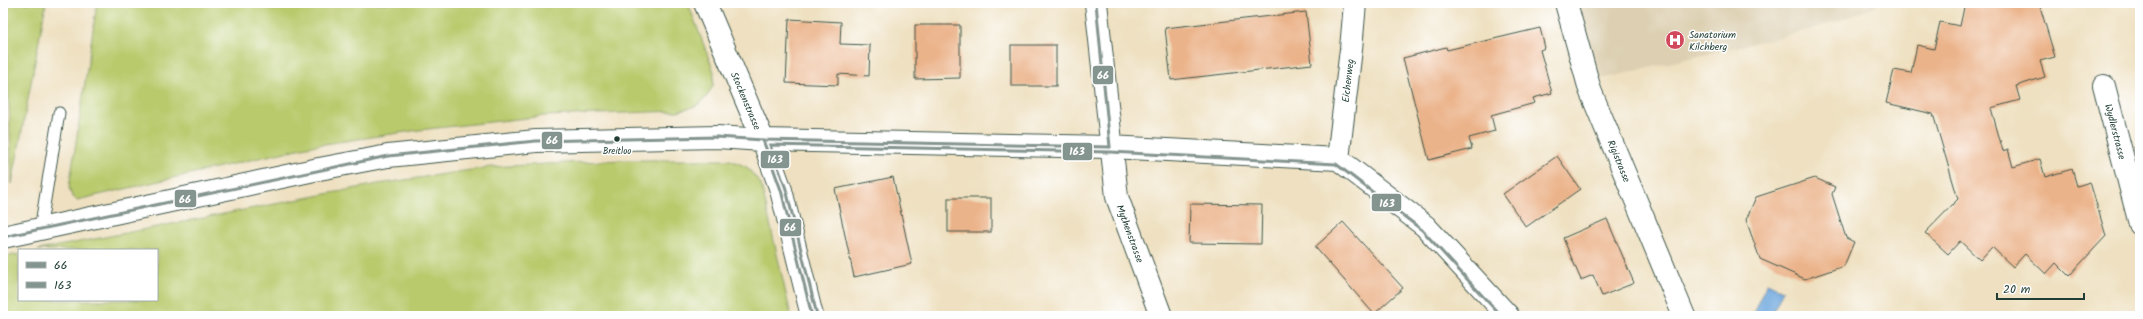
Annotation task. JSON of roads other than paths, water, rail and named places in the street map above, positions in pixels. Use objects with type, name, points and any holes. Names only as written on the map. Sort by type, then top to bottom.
[{"type":"street","name":"Stockenstrasse","points":[[705,3],[763,140],[783,198],[812,316]]},
{"type":"street","name":"Mythenstrasse","points":[[1096,3],[1110,147],[1117,197],[1161,316]]},
{"type":"street","name":"Eichenweg","points":[[1338,158],[1355,3]]},
{"type":"street","name":"Rigistrasse","points":[[1566,3],[1590,90],[1684,316]]},
{"type":"street","name":"Wydlerstrasse","points":[[2104,86],[2140,224]]},
{"type":"street","points":[[3,237],[319,169],[388,156],[536,141],[717,137],[763,140],[1110,147],[1338,158],[1425,226],[1508,316]]},
{"type":"lane","points":[[40,230],[59,113]]},
{"type":"water","points":[[1767,283],[1783,290],[1771,316],[1752,316]]},
{"type":"place","name":"Sanatorium Kilchberg","points":[[1675,40]]},
{"type":"place","name":"Breitloo","points":[[617,139]]}]
